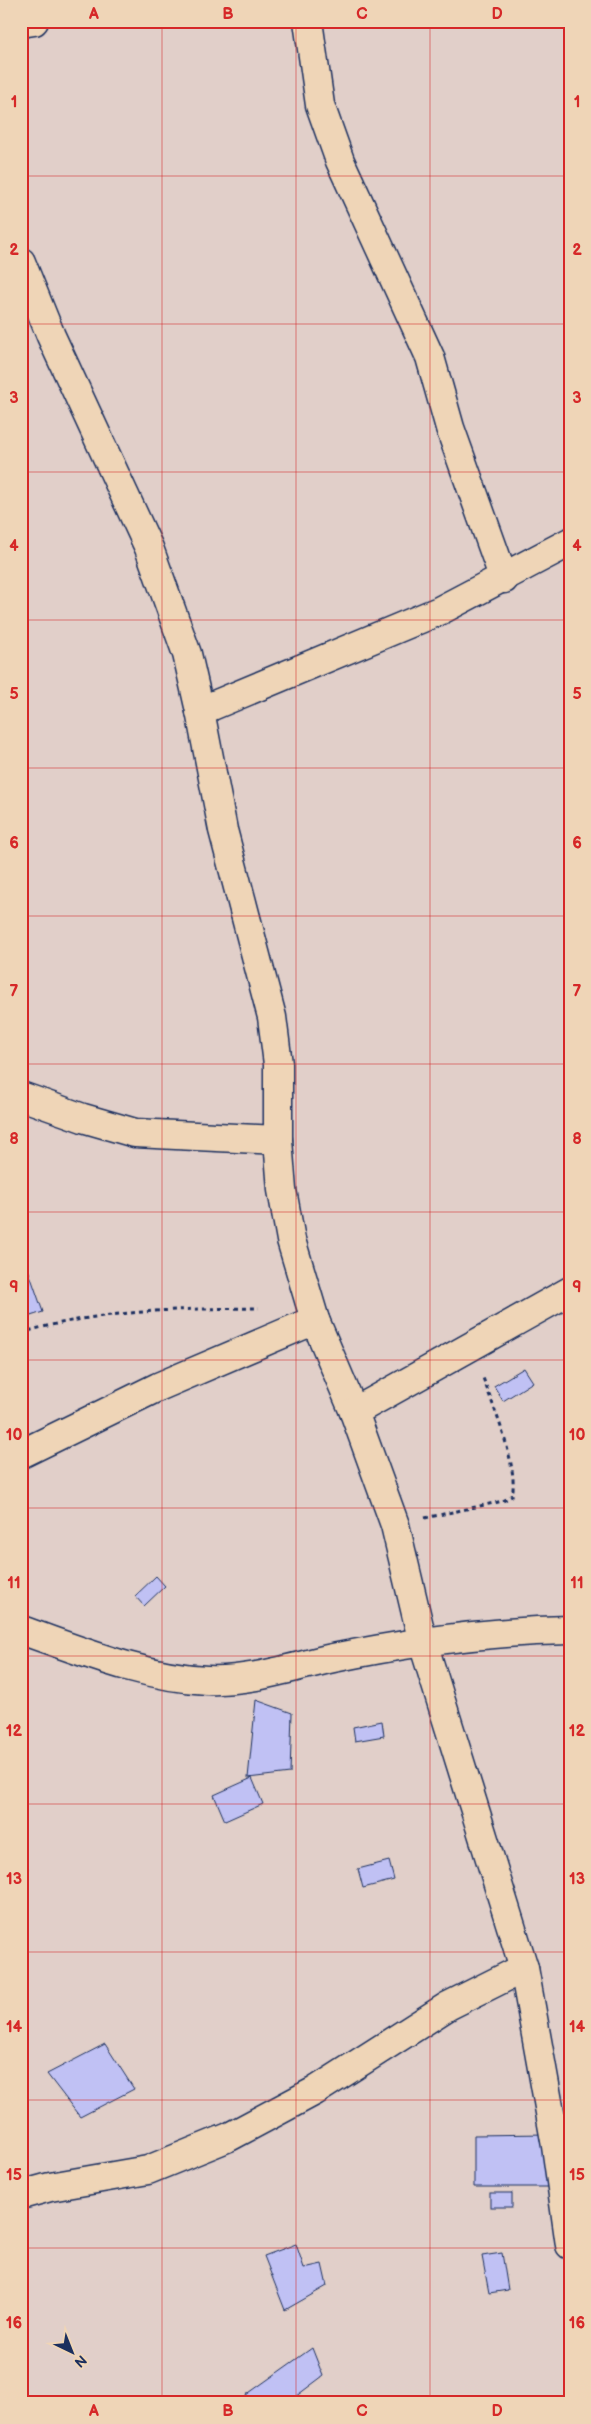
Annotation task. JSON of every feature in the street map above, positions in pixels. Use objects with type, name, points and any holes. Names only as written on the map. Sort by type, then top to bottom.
[{"type":"street","points":[[21,23],[34,21]]},
{"type":"street","points":[[308,21],[320,105],[340,161],[430,358],[450,428],[504,579]]},
{"type":"street","points":[[21,262],[51,336],[149,548],[187,654],[223,830],[272,1017],[278,1064],[278,1140],[282,1190],[291,1240],[313,1314],[354,1412],[395,1525],[423,1642],[524,1968],[556,2146],[570,2245]]},
{"type":"street","points":[[200,711],[439,611],[504,579],[570,542]]},
{"type":"street","points":[[21,1096],[135,1133],[278,1140]]},
{"type":"street","points":[[354,1412],[570,1291]]},
{"type":"street","points":[[21,1454],[313,1314]]},
{"type":"street","points":[[21,1630],[162,1676],[208,1680],[251,1677],[334,1658],[423,1642],[570,1630]]},
{"type":"street","points":[[21,2195],[50,2186],[148,2170],[229,2137],[314,2091],[448,2006],[524,1968]]},
{"type":"path","points":[[21,1333],[110,1315],[211,1309],[313,1314]]},
{"type":"path","points":[[395,1525],[512,1496],[514,1486],[510,1459],[472,1347]]},
{"type":"building","points":[[21,1249],[43,1312],[21,1319]]},
{"type":"building","points":[[524,1368],[533,1382],[503,1401],[494,1386]]},
{"type":"building","points":[[156,1576],[165,1586],[144,1606],[135,1596]]},
{"type":"building","points":[[256,1700],[292,1713],[290,1773],[248,1778]]},
{"type":"building","points":[[382,1721],[384,1736],[355,1741],[353,1727]]},
{"type":"building","points":[[252,1778],[263,1804],[225,1821],[214,1795]]},
{"type":"building","points":[[21,1856],[28,1869],[21,1875]]},
{"type":"building","points":[[389,1861],[394,1880],[363,1888],[358,1869]]},
{"type":"building","points":[[105,2044],[134,2089],[80,2117],[47,2074]]},
{"type":"building","points":[[547,2134],[547,2187],[474,2187],[474,2135]]},
{"type":"building","points":[[490,2193],[512,2193],[512,2207],[490,2207]]},
{"type":"building","points":[[296,2244],[304,2268],[322,2264],[327,2286],[285,2310],[264,2256]]},
{"type":"building","points":[[502,2253],[508,2290],[489,2293],[482,2256]]},
{"type":"building","points":[[312,2348],[323,2376],[287,2403],[249,2403],[246,2395]]}]
